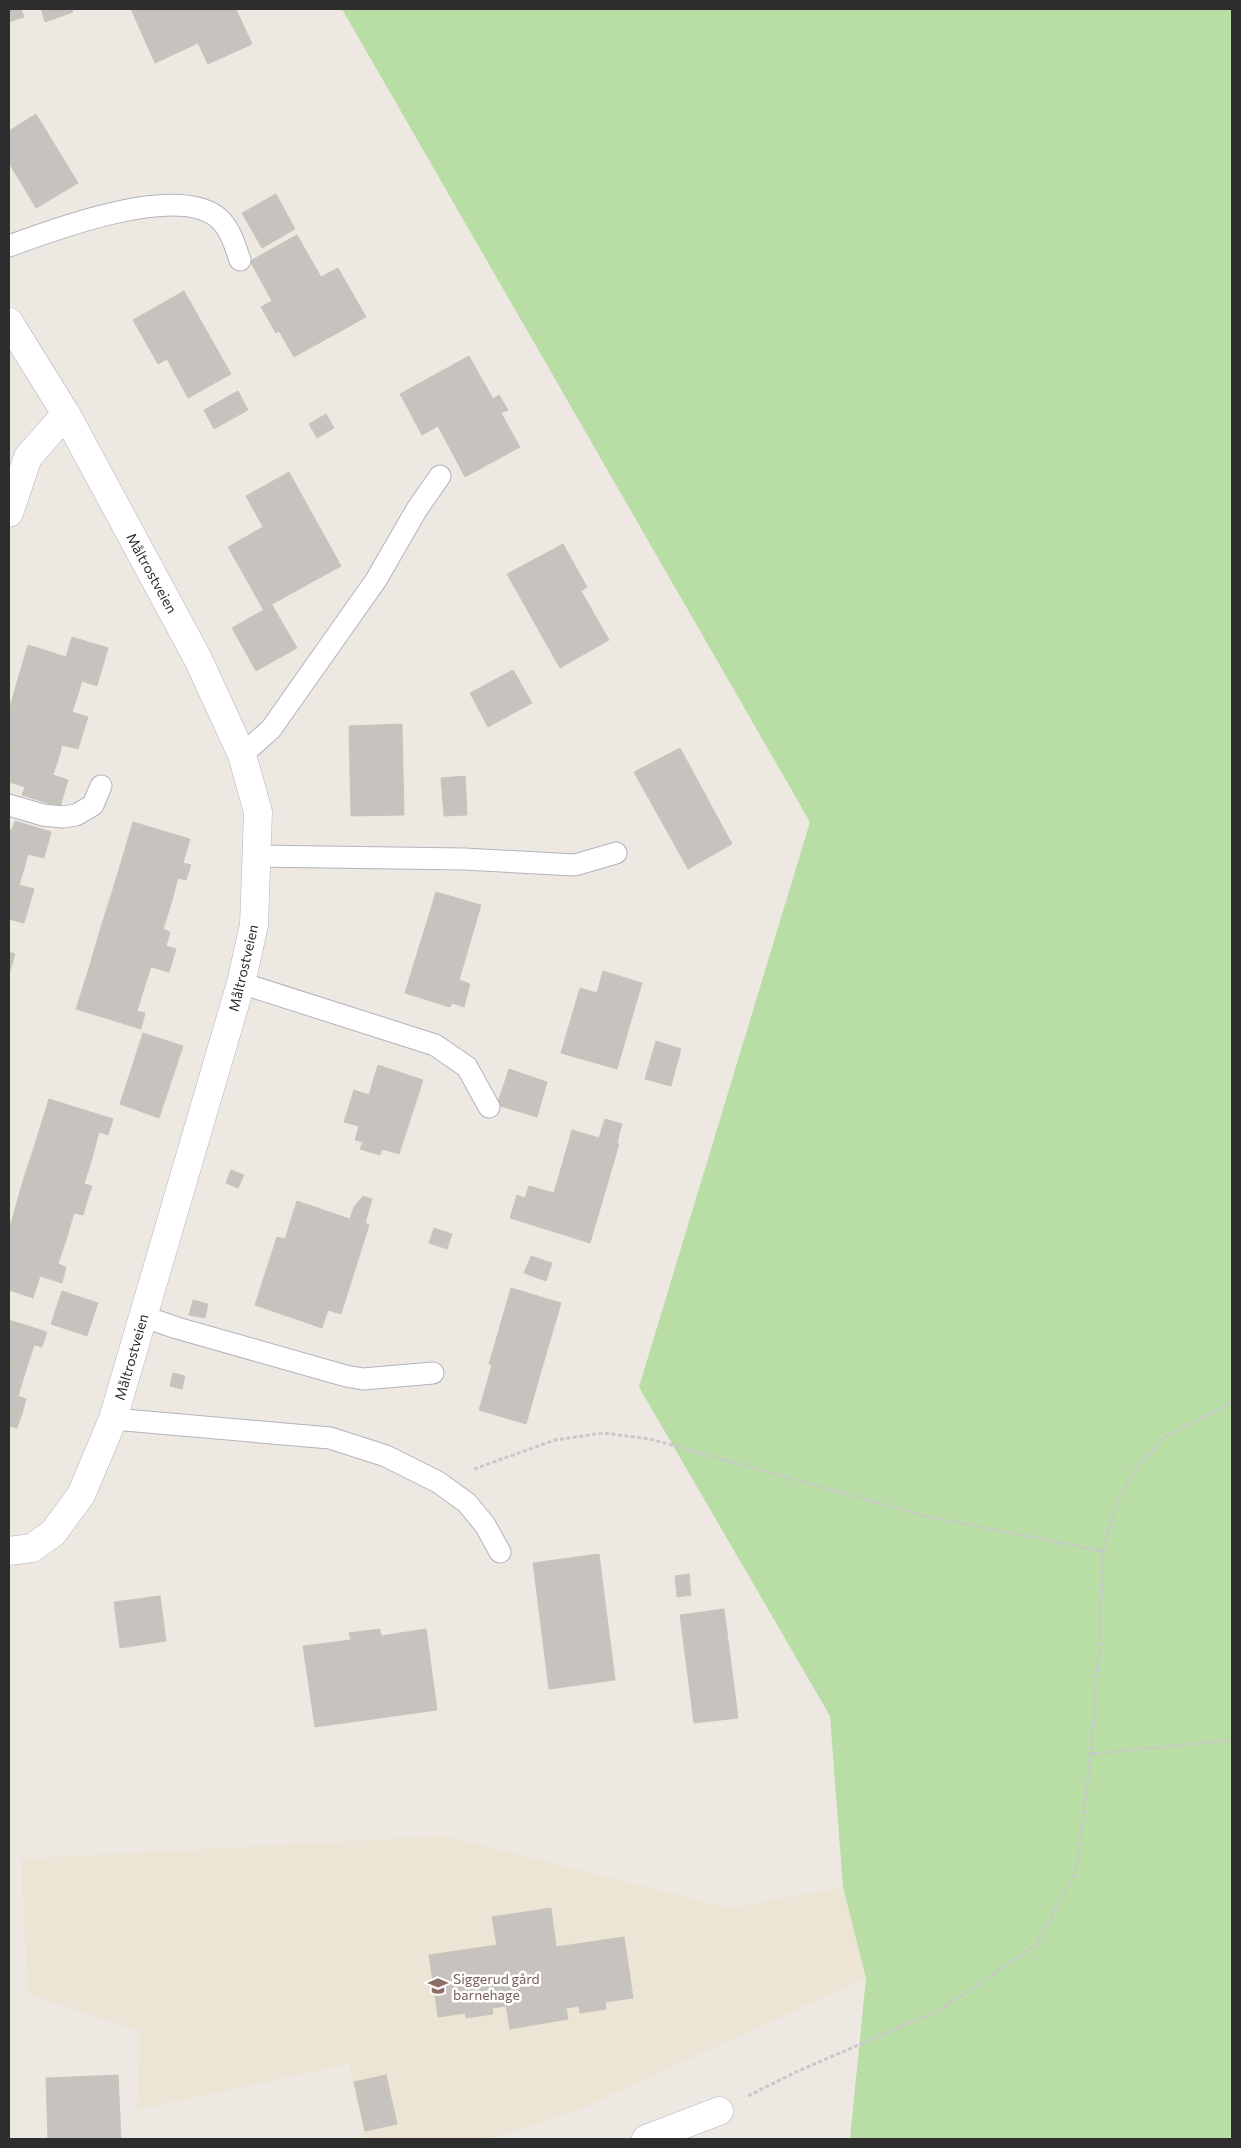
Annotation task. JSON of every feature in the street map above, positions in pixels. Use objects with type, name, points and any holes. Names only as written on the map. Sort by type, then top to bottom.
[{"type":"street","name":"Måltrostveien","points":[[9,322],[66,414],[198,658],[242,754],[258,812],[254,925],[241,983],[113,1420],[81,1495],[53,1533],[32,1548],[9,1551]]},
{"type":"street","points":[[9,513],[28,457],[66,414]]},
{"type":"street","points":[[646,2139],[719,2111]]},
{"type":"lane","points":[[9,246],[50,231],[130,209],[174,205],[199,208],[218,218],[232,238],[240,260]]},
{"type":"lane","points":[[242,754],[271,729],[376,580],[417,510],[440,476]]},
{"type":"lane","points":[[9,805],[43,815],[63,817],[76,815],[93,805],[100,786]]},
{"type":"lane","points":[[256,856],[464,859],[575,865],[616,853]]},
{"type":"lane","points":[[241,983],[435,1045],[467,1067],[489,1107]]},
{"type":"lane","points":[[142,1316],[177,1328],[346,1376],[363,1379],[433,1374]]},
{"type":"lane","points":[[113,1420],[330,1438],[386,1456],[438,1482],[467,1503],[485,1525],[500,1552]]},
{"type":"path","points":[[719,2111],[796,2072],[940,2010],[1036,1945],[1076,1872],[1091,1754],[1104,1551],[1116,1501],[1138,1465],[1162,1438],[1232,1402]]},
{"type":"path","points":[[438,1482],[555,1440],[603,1433],[650,1439],[925,1516],[1104,1551]]},
{"type":"path","points":[[1091,1754],[1232,1740]]},
{"type":"shaded area","name":"Siggerud gård barnehage","points":[[443,1836],[729,1908],[843,1887],[866,1978],[576,2111],[488,2139],[364,2139],[349,2064],[137,2110],[140,2031],[28,1994],[21,1859]]},
{"type":"green space","points":[[342,9],[1232,9],[1232,2139],[850,2139],[866,1978],[843,1887],[830,1716],[639,1387],[810,822]]},
{"type":"building","points":[[9,9],[21,9],[24,17],[9,22]]},
{"type":"building","points":[[41,9],[72,9],[73,12],[45,22]]},
{"type":"building","points":[[131,9],[236,9],[252,44],[208,64],[198,43],[155,63]]},
{"type":"building","points":[[36,114],[78,183],[36,208],[9,163],[9,131]]},
{"type":"building","points":[[276,194],[295,229],[262,248],[242,213]]},
{"type":"building","points":[[297,235],[321,277],[338,268],[366,317],[294,357],[279,331],[276,333],[261,307],[272,301],[250,261]]},
{"type":"building","points":[[184,291],[231,374],[188,398],[167,359],[158,364],[133,320]]},
{"type":"building","points":[[469,356],[493,399],[499,395],[508,410],[501,413],[520,447],[465,477],[438,426],[422,435],[400,394]]},
{"type":"building","points":[[238,391],[248,410],[214,429],[204,410]]},
{"type":"building","points":[[326,414],[334,428],[317,438],[309,424]]},
{"type":"building","points":[[289,472],[341,566],[263,609],[228,547],[263,527],[246,496]]},
{"type":"building","points":[[563,544],[587,587],[581,591],[609,640],[560,668],[507,574]]},
{"type":"building","points":[[272,605],[297,648],[256,671],[232,628]]},
{"type":"building","points":[[72,637],[108,648],[97,686],[82,681],[77,697],[18,679],[28,645],[66,657]]},
{"type":"building","points":[[513,670],[532,703],[488,727],[470,693]]},
{"type":"building","points":[[18,679],[77,697],[72,712],[88,717],[83,733],[9,710]]},
{"type":"building","points":[[9,710],[83,733],[78,749],[62,745],[58,760],[9,745]]},
{"type":"building","points":[[402,724],[404,815],[351,816],[349,726]]},
{"type":"building","points":[[9,745],[58,760],[53,775],[68,780],[60,807],[22,795],[25,787],[9,782]]},
{"type":"building","points":[[680,748],[732,844],[688,869],[634,772]]},
{"type":"building","points":[[465,776],[467,815],[444,816],[441,778]]},
{"type":"building","points":[[15,821],[51,832],[44,858],[28,854],[24,869],[9,864],[9,829],[12,830]]},
{"type":"building","points":[[133,822],[190,839],[183,863],[191,865],[186,880],[178,878],[171,904],[114,886]]},
{"type":"building","points":[[9,864],[24,869],[19,885],[34,889],[29,906],[9,900]]},
{"type":"building","points":[[114,886],[171,904],[163,929],[170,932],[166,946],[101,927]]},
{"type":"building","points":[[436,892],[481,905],[459,980],[470,984],[464,1007],[452,1003],[450,1007],[405,993]]},
{"type":"building","points":[[9,900],[29,906],[24,923],[9,919]]},
{"type":"building","points":[[101,927],[176,949],[169,972],[151,967],[145,985],[89,968]]},
{"type":"building","points":[[9,952],[15,954],[9,974]]},
{"type":"building","points":[[89,968],[145,985],[137,1011],[145,1013],[141,1029],[76,1009]]},
{"type":"building","points":[[603,971],[642,983],[617,1069],[561,1053],[580,988],[597,993]]},
{"type":"building","points":[[143,1033],[183,1046],[159,1118],[120,1104]]},
{"type":"building","points":[[656,1041],[681,1049],[671,1086],[645,1079]]},
{"type":"building","points":[[378,1065],[423,1080],[399,1154],[382,1149],[380,1155],[360,1149],[363,1142],[355,1140],[359,1126],[344,1122],[354,1090],[369,1095]]},
{"type":"building","points":[[509,1069],[547,1082],[537,1117],[497,1105]]},
{"type":"building","points":[[49,1099],[113,1119],[108,1135],[99,1132],[92,1158],[36,1141]]},
{"type":"building","points":[[605,1119],[622,1124],[617,1143],[619,1144],[590,1243],[510,1218],[517,1195],[525,1198],[529,1186],[554,1193],[572,1130],[599,1138]]},
{"type":"building","points":[[36,1141],[92,1158],[84,1184],[92,1186],[87,1201],[23,1181]]},
{"type":"building","points":[[231,1170],[244,1175],[238,1188],[226,1183]]},
{"type":"building","points":[[23,1181],[87,1201],[83,1215],[74,1213],[66,1240],[11,1223]]},
{"type":"building","points":[[363,1196],[372,1199],[365,1223],[369,1225],[341,1314],[328,1310],[322,1328],[255,1305],[277,1237],[285,1239],[297,1201],[350,1219],[354,1207]]},
{"type":"building","points":[[11,1223],[66,1240],[58,1264],[66,1267],[62,1283],[40,1276],[33,1298],[9,1290],[9,1229]]},
{"type":"building","points":[[434,1228],[452,1234],[447,1249],[429,1243]]},
{"type":"building","points":[[531,1256],[552,1263],[546,1281],[524,1273]]},
{"type":"building","points":[[511,1288],[561,1303],[539,1378],[489,1364]]},
{"type":"building","points":[[62,1291],[98,1303],[87,1336],[51,1324]]},
{"type":"building","points":[[193,1300],[208,1304],[205,1318],[189,1315]]},
{"type":"building","points":[[9,1320],[47,1332],[42,1347],[34,1345],[26,1370],[9,1365]]},
{"type":"building","points":[[9,1365],[26,1370],[18,1396],[26,1399],[22,1414],[9,1410]]},
{"type":"building","points":[[492,1365],[539,1378],[526,1424],[479,1410]]},
{"type":"building","points":[[173,1373],[185,1376],[182,1389],[170,1386]]},
{"type":"building","points":[[9,1410],[22,1414],[17,1428],[9,1426]]},
{"type":"building","points":[[599,1554],[615,1680],[549,1689],[533,1563]]},
{"type":"building","points":[[689,1574],[691,1595],[677,1597],[675,1576]]},
{"type":"building","points":[[160,1596],[166,1641],[120,1648],[114,1602]]},
{"type":"building","points":[[724,1609],[738,1718],[694,1723],[680,1615]]},
{"type":"building","points":[[380,1629],[381,1636],[426,1629],[437,1710],[315,1727],[303,1646],[351,1640],[349,1633]]},
{"type":"building","points":[[551,1908],[556,1947],[624,1937],[633,1998],[605,2002],[606,2009],[580,2013],[579,2006],[566,2008],[568,2019],[510,2029],[506,2006],[492,2008],[493,2014],[466,2018],[465,2013],[438,2017],[429,1955],[497,1945],[492,1917]]},
{"type":"building","points":[[118,2075],[121,2139],[48,2139],[46,2078]]},
{"type":"building","points":[[386,2075],[397,2124],[365,2131],[354,2082]]},
{"type":"place","name":"Siggerud gård barnehage","points":[[438,1986]]}]
